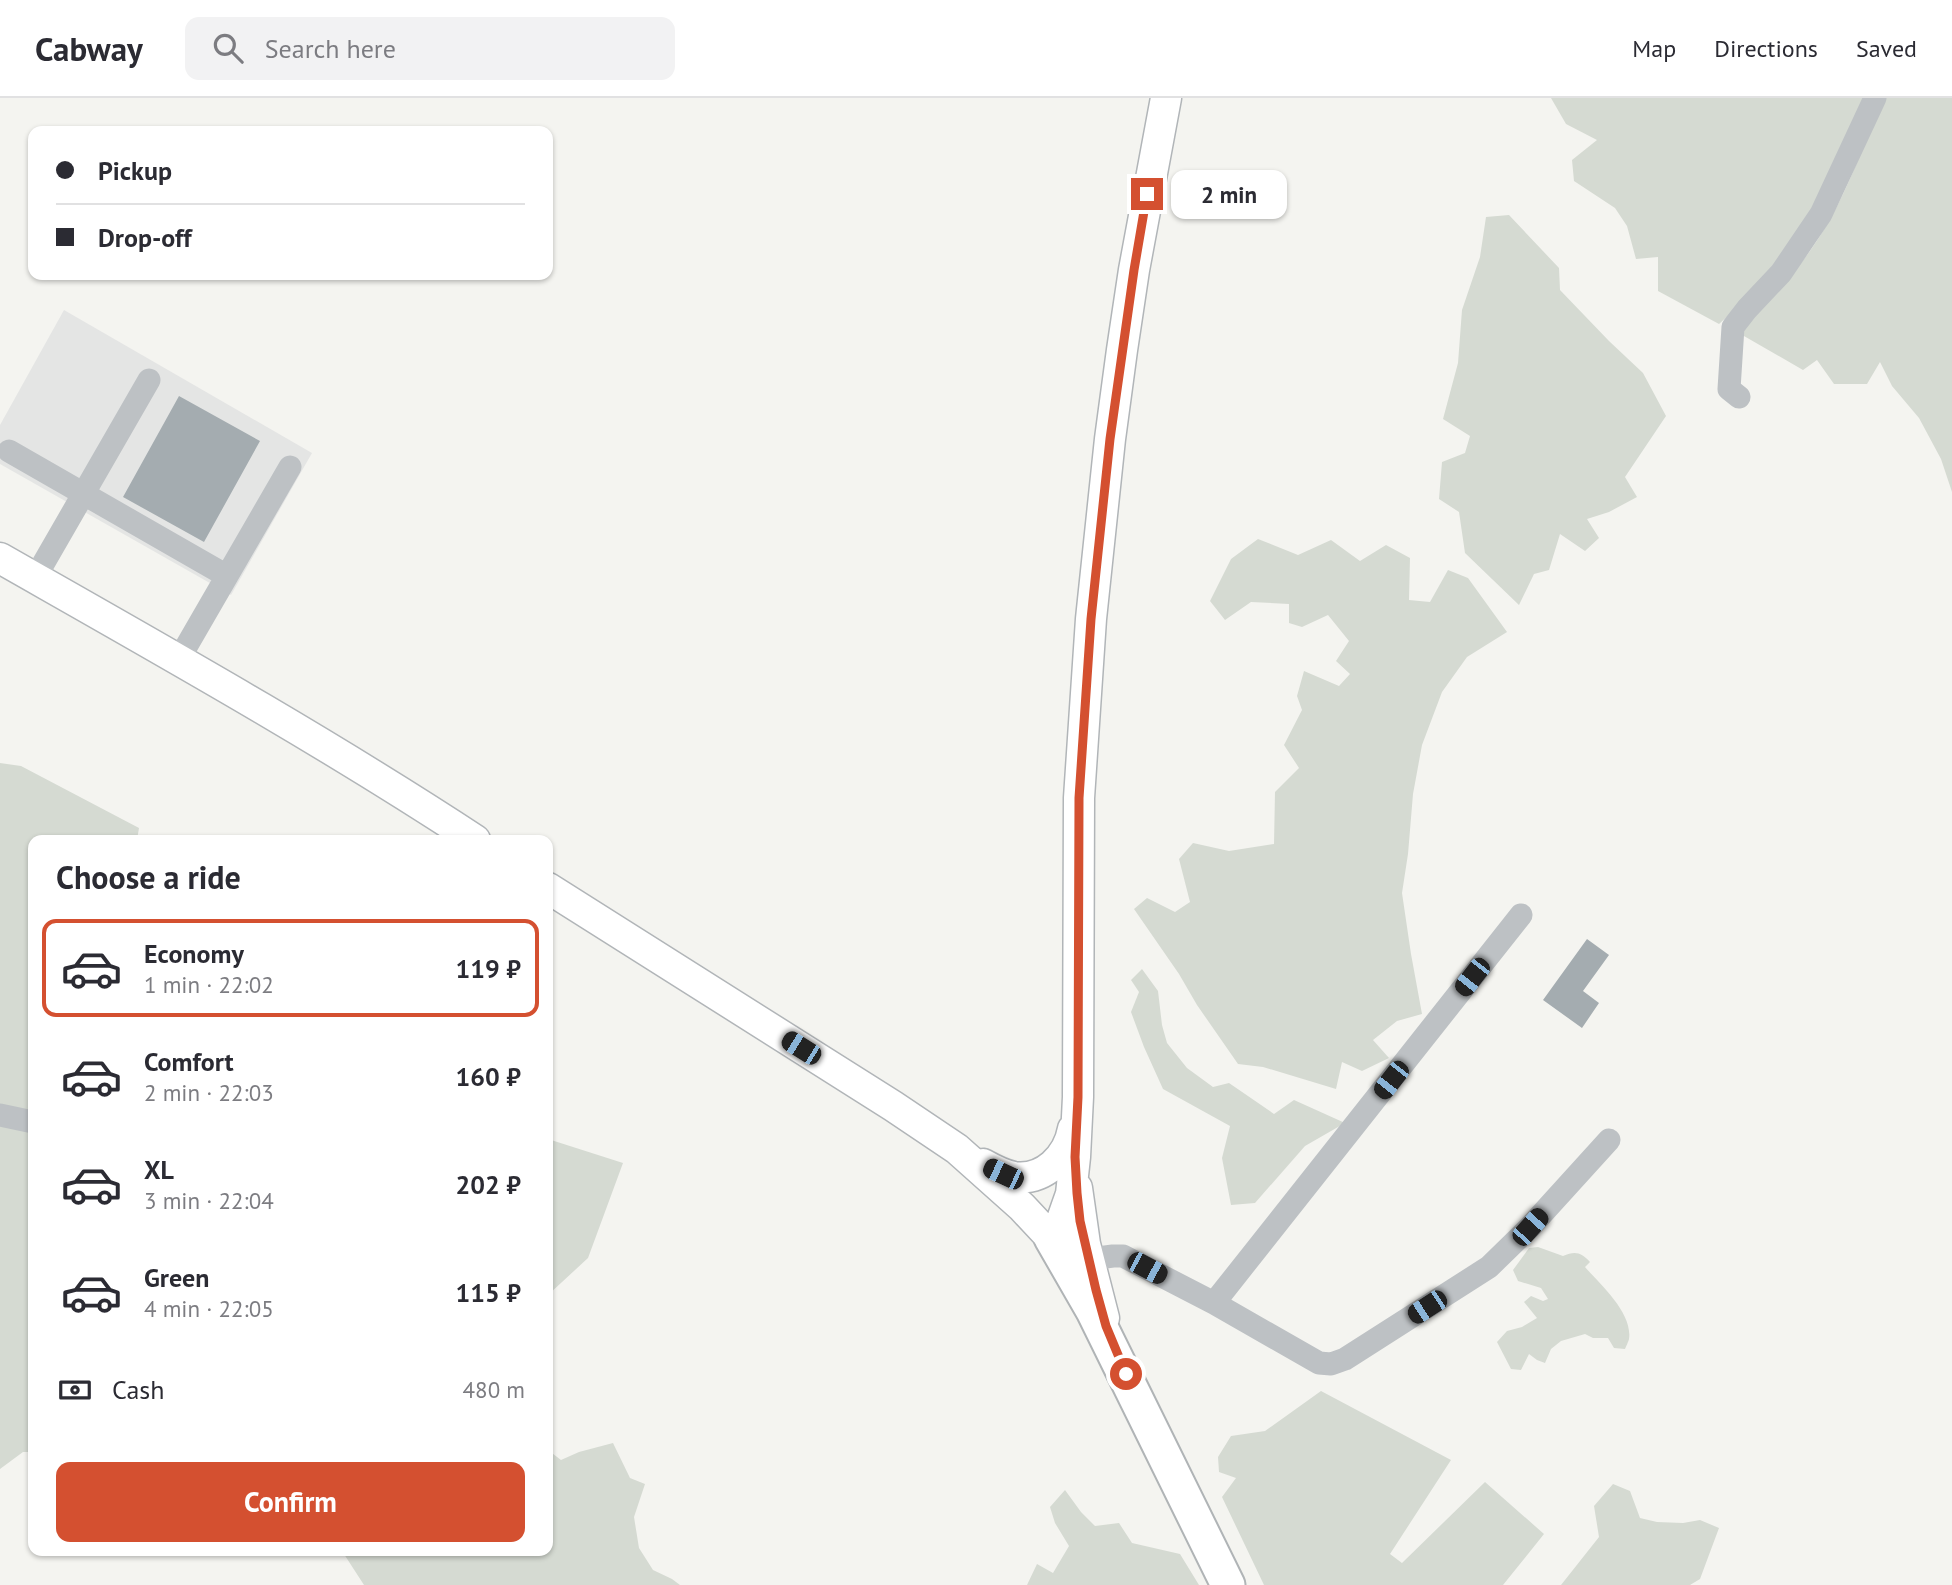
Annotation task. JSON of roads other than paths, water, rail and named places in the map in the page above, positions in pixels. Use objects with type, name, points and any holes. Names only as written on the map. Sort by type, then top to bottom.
[{"type":"highway","points":[[1051,1238],[1126,1374],[1228,1585]]},
{"type":"main road","points":[[957,1149],[1022,1207],[1051,1238],[1058,1231],[1069,1201],[1075,1157],[1078,1097],[1079,798],[1091,619],[1110,439],[1130,297],[1166,98]]},
{"type":"main road","points":[[0,558],[295,727],[467,835]]},
{"type":"main road","points":[[553,891],[957,1149],[1003,1174],[1021,1177],[1047,1170],[1066,1150],[1071,1138],[1078,1097]]},
{"type":"main road","points":[[1075,1157],[1080,1221],[1106,1326],[1126,1374]]},
{"type":"lane","points":[[1739,397],[1728,389],[1733,327],[1782,273],[1821,214],[1875,98]]},
{"type":"lane","points":[[35,578],[149,380]]},
{"type":"lane","points":[[9,451],[228,576]]},
{"type":"lane","points":[[179,659],[290,467]]},
{"type":"lane","points":[[1214,1303],[1521,915]]},
{"type":"lane","points":[[0,1115],[28,1121]]},
{"type":"lane","points":[[1090,1259],[1124,1256],[1319,1363],[1331,1364],[1345,1359],[1489,1267],[1530,1227],[1609,1140]]}]
